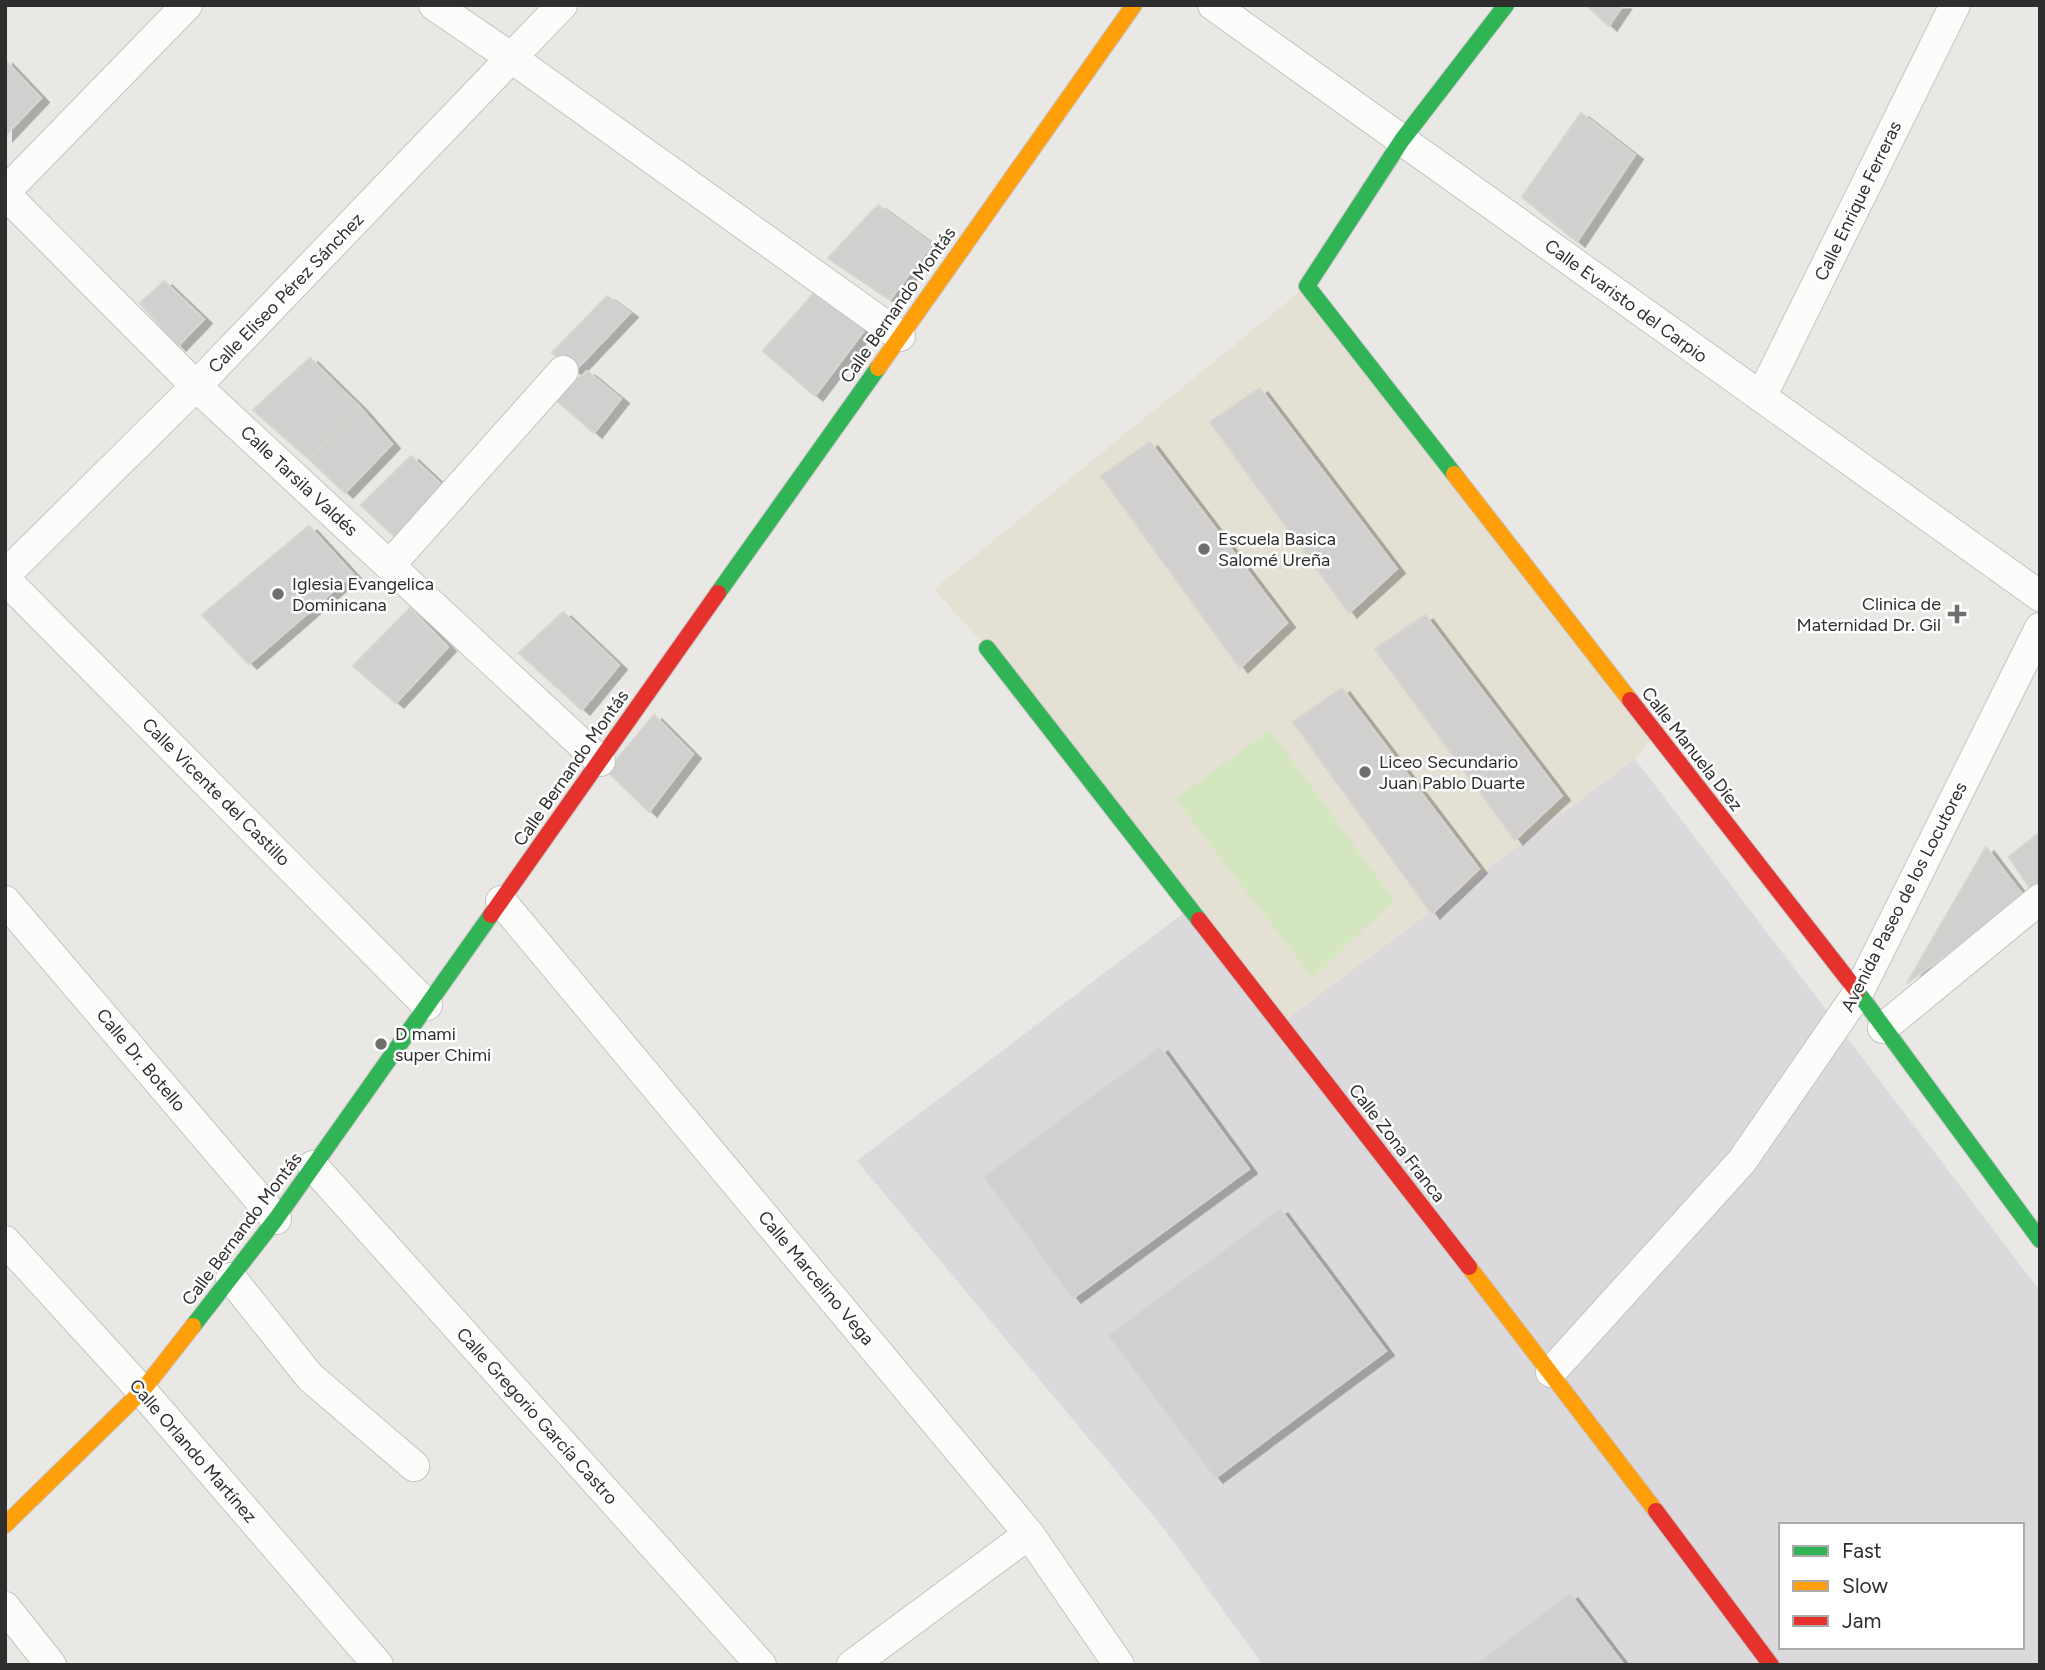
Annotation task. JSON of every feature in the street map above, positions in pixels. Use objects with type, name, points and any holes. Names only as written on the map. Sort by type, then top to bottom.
[{"type":"street","points":[[5,193],[187,5]]},
{"type":"street","points":[[434,5],[900,336]]},
{"type":"street","name":"Calle Eliseo Pérez Sánchez","points":[[5,577],[197,386],[562,5]]},
{"type":"street","name":"Calle Bernando Montás","points":[[5,1525],[142,1391],[276,1219],[1134,5]]},
{"type":"street","name":"Calle Evaristo del Carpio","points":[[1213,5],[2040,596]]},
{"type":"street","points":[[1402,140],[1506,5]]},
{"type":"street","name":"Calle Enrique Ferreras","points":[[1761,397],[1955,5]]},
{"type":"street","name":"Calle Manuela Díez","points":[[1402,140],[1307,285],[1858,993],[2040,1240]]},
{"type":"street","name":"Calle Tarsila Valdés","points":[[5,193],[197,386],[600,761]]},
{"type":"street","points":[[390,565],[563,371]]},
{"type":"street","name":"Calle Vicente del Castillo","points":[[5,577],[427,1005]]},
{"type":"street","name":"Avenida Paseo de los Locutores","points":[[1551,1372],[1742,1161],[1858,993],[2040,628]]},
{"type":"street","name":"Calle Zona Franca","points":[[987,648],[1551,1372],[1771,1665]]},
{"type":"street","points":[[1883,1028],[2040,899]]},
{"type":"street","name":"Calle Dr. Botello","points":[[5,901],[276,1219]]},
{"type":"street","name":"Calle Marcelino Vega","points":[[501,901],[1029,1534],[1119,1665]]},
{"type":"street","name":"Calle Gregorio García Castro","points":[[313,1166],[761,1665]]},
{"type":"street","name":"Calle Orlando Martínez","points":[[5,1241],[142,1391],[378,1665]]},
{"type":"street","points":[[231,1278],[310,1377],[414,1466]]},
{"type":"street","points":[[852,1665],[1029,1534]]},
{"type":"street","points":[[5,1607],[51,1665]]},
{"type":"shaded area","points":[[1307,286],[1656,734],[1635,759],[1280,1024],[987,648],[934,589]]},
{"type":"shaded area","points":[[1635,759],[2040,1291],[2040,1665],[1263,1665],[1165,1530],[857,1161],[1190,908],[1280,1024]]},
{"type":"green space","points":[[1270,730],[1394,900],[1313,978],[1175,799]]},
{"type":"building","points":[[1586,5],[1623,5],[1609,26]]},
{"type":"building","points":[[5,60],[41,98],[5,136]]},
{"type":"building","points":[[1581,113],[1635,155],[1577,242],[1522,197]]},
{"type":"building","points":[[878,205],[932,244],[890,300],[828,258]]},
{"type":"building","points":[[164,281],[204,319],[178,346],[140,303]]},
{"type":"building","points":[[813,294],[866,328],[815,396],[763,351]]},
{"type":"building","points":[[607,296],[630,313],[575,371],[552,353]]},
{"type":"building","points":[[310,358],[359,406],[309,459],[253,410]]},
{"type":"building","points":[[587,371],[621,399],[594,433],[555,399]]},
{"type":"building","points":[[1260,388],[1397,569],[1349,613],[1210,422]]},
{"type":"building","points":[[359,406],[392,444],[345,493],[309,459]]},
{"type":"building","points":[[1150,442],[1287,623],[1240,668],[1101,476]]},
{"type":"building","points":[[411,456],[445,488],[395,537],[361,505]]},
{"type":"building","name":"Iglesia Evangelica Dominicana","points":[[309,526],[353,574],[249,664],[202,615]]},
{"type":"building","points":[[410,608],[448,647],[396,703],[353,666]]},
{"type":"building","points":[[563,612],[619,665],[582,710],[519,653]]},
{"type":"building","points":[[1425,615],[1562,796],[1515,840],[1375,649]]},
{"type":"building","points":[[1342,688],[1479,869],[1432,914],[1293,722]]},
{"type":"building","points":[[654,715],[693,754],[649,812],[607,771]]},
{"type":"building","points":[[2040,832],[2040,885],[2032,891],[2009,857]]},
{"type":"building","points":[[1986,847],[2025,898],[1907,983]]},
{"type":"building","points":[[1160,1047],[1249,1169],[1073,1298],[984,1177]]},
{"type":"building","points":[[1280,1209],[1386,1351],[1215,1478],[1109,1336]]},
{"type":"building","points":[[1570,1594],[1624,1665],[1476,1665]]},
{"type":"traffic: fast","points":[[1454,474],[1307,286],[1402,140],[1506,5]]},
{"type":"traffic: fast","points":[[718,593],[878,368]]},
{"type":"traffic: fast","points":[[987,648],[1199,920]]},
{"type":"traffic: fast","points":[[193,1326],[276,1219],[491,915]]},
{"type":"traffic: fast","points":[[1857,991],[2040,1240]]},
{"type":"traffic: slow","points":[[878,368],[1134,5]]},
{"type":"traffic: slow","points":[[1454,474],[1630,700]]},
{"type":"traffic: slow","points":[[1469,1267],[1656,1511]]},
{"type":"traffic: slow","points":[[5,1525],[142,1391],[193,1326]]},
{"type":"traffic: jam","points":[[491,915],[718,593]]},
{"type":"traffic: jam","points":[[1630,700],[1857,991]]},
{"type":"traffic: jam","points":[[1199,920],[1469,1267]]},
{"type":"traffic: jam","points":[[1656,1511],[1771,1665]]},
{"type":"place","name":"Escuela Basica Salomé Ureña","points":[[1204,549]]},
{"type":"place","name":"Iglesia Evangelica Dominicana","points":[[278,594]]},
{"type":"place","name":"Clinica de Maternidad Dr. Gil","points":[[1957,614]]},
{"type":"place","name":"Liceo Secundario Juan Pablo Duarte","points":[[1365,772]]},
{"type":"place","name":"D mami super Chimi","points":[[381,1044]]}]
